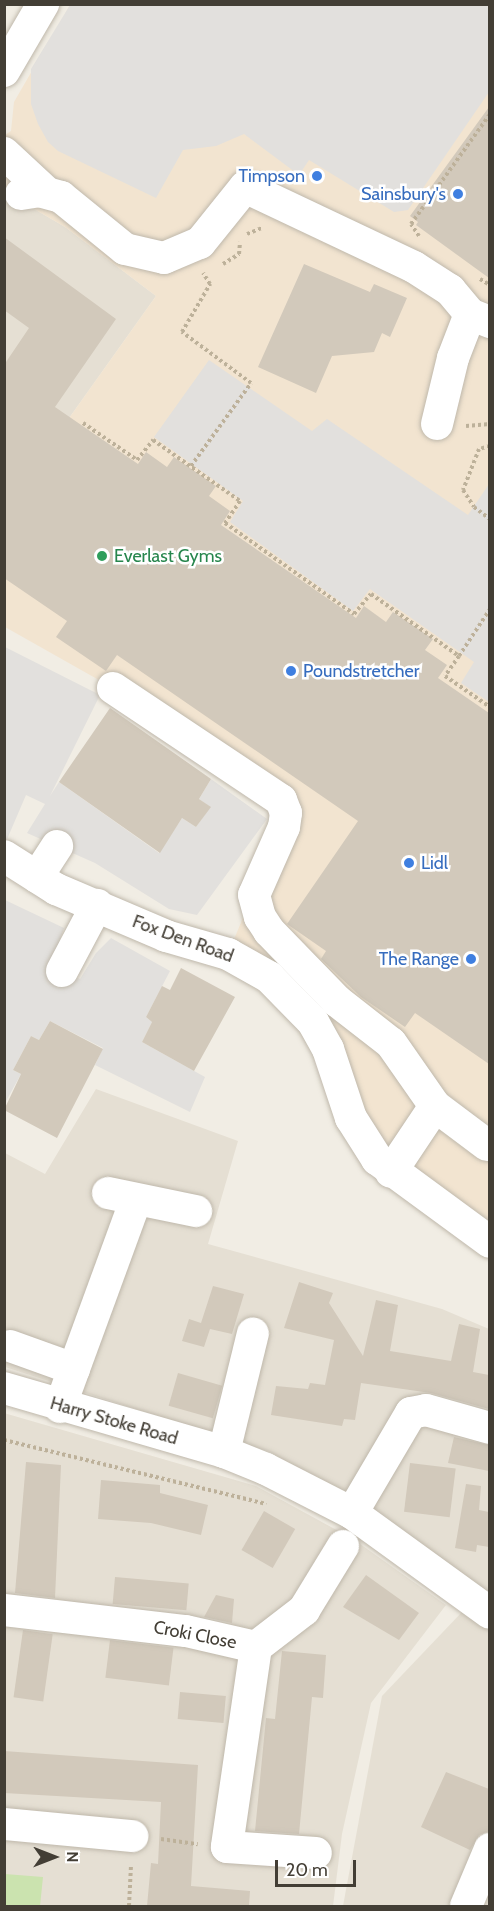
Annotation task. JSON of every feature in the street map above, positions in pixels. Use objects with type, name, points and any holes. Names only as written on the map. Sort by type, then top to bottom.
[{"type":"street","points":[[4,71],[43,4]]},
{"type":"street","points":[[4,153],[33,193],[73,204],[125,249],[164,258],[200,243],[245,187],[414,267],[450,290],[480,318],[453,358],[437,424]]},
{"type":"street","points":[[112,688],[281,800],[286,813],[284,827],[254,895],[260,917],[268,932],[337,1000],[391,1043],[435,1106],[487,1145]]},
{"type":"street","points":[[37,877],[57,846]]},
{"type":"street","name":"Fox Den Road","points":[[4,856],[37,877],[97,905],[166,936],[228,954],[268,977],[290,996],[313,1022],[328,1049],[351,1118],[363,1140],[391,1172],[489,1242]]},
{"type":"street","points":[[68,963],[97,905]]},
{"type":"street","points":[[391,1172],[435,1106]]},
{"type":"street","points":[[60,1407],[74,1369],[122,1196],[196,1210]]},
{"type":"street","points":[[10,1346],[74,1369]]},
{"type":"street","points":[[224,1452],[258,1349]]},
{"type":"street","name":"Harry Stoke Road","points":[[4,1388],[60,1407],[224,1452],[352,1513],[489,1613]]},
{"type":"street","points":[[352,1513],[411,1413],[426,1410],[489,1428]]},
{"type":"street","points":[[255,1647],[304,1610],[343,1546]]},
{"type":"street","name":"Croki Close","points":[[4,1610],[186,1631],[255,1647],[227,1847]]},
{"type":"street","points":[[4,1824],[132,1836]]},
{"type":"street","points":[[227,1847],[316,1853]]},
{"type":"street","points":[[466,1906],[489,1849]]},
{"type":"path","points":[[421,239],[411,224],[489,114]]},
{"type":"path","points":[[190,466],[252,383],[182,332],[210,284]]},
{"type":"path","points":[[83,423],[137,460],[153,440],[240,501],[225,523],[335,601],[354,614],[371,594],[459,656]]},
{"type":"path","points":[[489,446],[479,449],[464,490],[474,507],[489,519]]},
{"type":"path","points":[[489,609],[445,676],[489,707]]},
{"type":"path","points":[[4,1440],[277,1509]]},
{"type":"path","points":[[129,1906],[132,1836],[227,1847]]},
{"type":"shaded area","points":[[70,5],[489,5],[489,1242],[391,1172],[328,1049],[228,954],[286,813],[113,688],[5,627],[5,508],[156,296],[65,227],[5,192],[5,135],[11,131],[14,102]]},
{"type":"shaded area","points":[[70,5],[489,5],[489,92],[408,210],[394,212],[309,160],[299,175],[244,134],[216,146],[183,150],[156,198],[58,151],[48,142],[38,124],[31,104],[31,69]]},
{"type":"shaded area","points":[[5,192],[65,227],[156,296],[5,508]]},
{"type":"shaded area","points":[[209,360],[312,431],[327,419],[468,515],[489,484],[489,702],[461,683],[474,662],[370,589],[353,611],[230,522],[243,501],[154,437]]},
{"type":"shaded area","points":[[5,647],[100,695],[50,796],[59,782],[159,853],[182,818],[196,827],[210,807],[199,799],[211,779],[267,819],[197,915],[169,909],[95,863],[27,833],[45,804],[26,795],[5,844]]},
{"type":"shaded area","points":[[5,900],[64,928],[51,967],[80,979],[96,953],[111,938],[170,971],[146,1017],[152,1022],[142,1042],[205,1077],[190,1112],[95,1065],[103,1048],[50,1021],[39,1040],[31,1036],[13,1070],[21,1074],[5,1103]]},
{"type":"shaded area","points":[[96,1089],[238,1141],[208,1244],[442,1309],[489,1329],[489,1594],[384,1516],[270,1452],[5,1367],[5,1153],[45,1174]]},
{"type":"shaded area","points":[[4,1413],[256,1486],[353,1539],[446,1605],[371,1703],[342,1834],[333,1906],[5,1906]]},
{"type":"shaded area","points":[[462,1612],[489,1629],[489,1906],[343,1906],[382,1696]]},
{"type":"green space","points":[[5,1874],[43,1877],[40,1906],[5,1906]]},
{"type":"building","name":"Sainsbury's","points":[[489,107],[489,278],[416,225],[418,222],[410,216]]},
{"type":"building","points":[[4,237],[116,319],[55,407],[138,464],[146,452],[167,467],[174,457],[216,486],[209,496],[230,511],[221,525],[356,618],[364,606],[386,622],[393,612],[433,639],[425,650],[447,665],[438,678],[489,713],[489,1064],[415,1013],[405,1027],[361,997],[321,959],[326,951],[287,924],[358,821],[117,655],[106,671],[56,637],[67,621],[4,578],[4,365],[29,328],[4,310]]},
{"type":"building","points":[[304,264],[370,292],[374,284],[407,298],[390,337],[382,333],[374,352],[332,356],[316,393],[258,367]]},
{"type":"building","points":[[110,708],[211,779],[199,799],[211,807],[196,827],[182,818],[160,853],[59,782]]},
{"type":"building","points":[[181,968],[235,997],[194,1071],[142,1042],[152,1022],[146,1017],[162,986],[170,990]]},
{"type":"building","points":[[50,1021],[103,1049],[57,1138],[4,1110],[21,1074],[13,1070],[31,1036],[39,1040]]},
{"type":"building","points":[[299,1282],[333,1293],[329,1303],[363,1356],[376,1300],[398,1305],[390,1351],[451,1361],[459,1324],[480,1329],[473,1372],[489,1375],[489,1409],[431,1393],[361,1383],[355,1420],[344,1419],[342,1426],[271,1415],[276,1386],[308,1389],[310,1383],[325,1385],[334,1340],[284,1328]]},
{"type":"building","points":[[213,1286],[244,1294],[232,1334],[210,1329],[204,1347],[182,1341],[189,1319],[201,1323]]},
{"type":"building","points":[[178,1373],[222,1386],[213,1418],[169,1406]]},
{"type":"building","points":[[454,1437],[489,1445],[489,1471],[448,1463]]},
{"type":"building","points":[[26,1462],[61,1465],[55,1598],[15,1593]]},
{"type":"building","points":[[410,1463],[456,1469],[450,1517],[404,1512]]},
{"type":"building","points":[[101,1480],[160,1485],[160,1493],[208,1505],[201,1535],[151,1523],[98,1519]]},
{"type":"building","points":[[466,1484],[481,1486],[479,1510],[489,1512],[489,1547],[477,1545],[476,1552],[455,1548]]},
{"type":"building","points":[[264,1511],[295,1529],[273,1568],[242,1550]]},
{"type":"building","points":[[366,1575],[419,1613],[399,1640],[343,1607]]},
{"type":"building","points":[[115,1577],[189,1583],[186,1610],[113,1604]]},
{"type":"building","points":[[216,1595],[234,1599],[232,1623],[204,1617]]},
{"type":"building","points":[[23,1630],[53,1634],[43,1702],[14,1697]]},
{"type":"building","points":[[110,1640],[174,1648],[169,1686],[105,1678]]},
{"type":"building","points":[[282,1651],[326,1655],[323,1698],[312,1697],[299,1834],[255,1831],[266,1718],[275,1719]]},
{"type":"building","points":[[180,1692],[226,1696],[223,1723],[178,1719]]},
{"type":"building","points":[[4,1751],[198,1765],[191,1886],[250,1891],[249,1906],[147,1906],[151,1863],[158,1864],[161,1802],[4,1793]]},
{"type":"building","points":[[446,1772],[489,1789],[489,1831],[479,1835],[470,1850],[421,1827]]},
{"type":"place","name":"Timpson","points":[[317,176]]},
{"type":"place","name":"Sainsbury's","points":[[458,194]]},
{"type":"place","name":"Everlast Gyms","points":[[102,556]]},
{"type":"place","name":"Poundstretcher","points":[[291,671]]},
{"type":"place","name":"Lidl","points":[[409,863]]},
{"type":"place","name":"The Range","points":[[471,959]]}]
